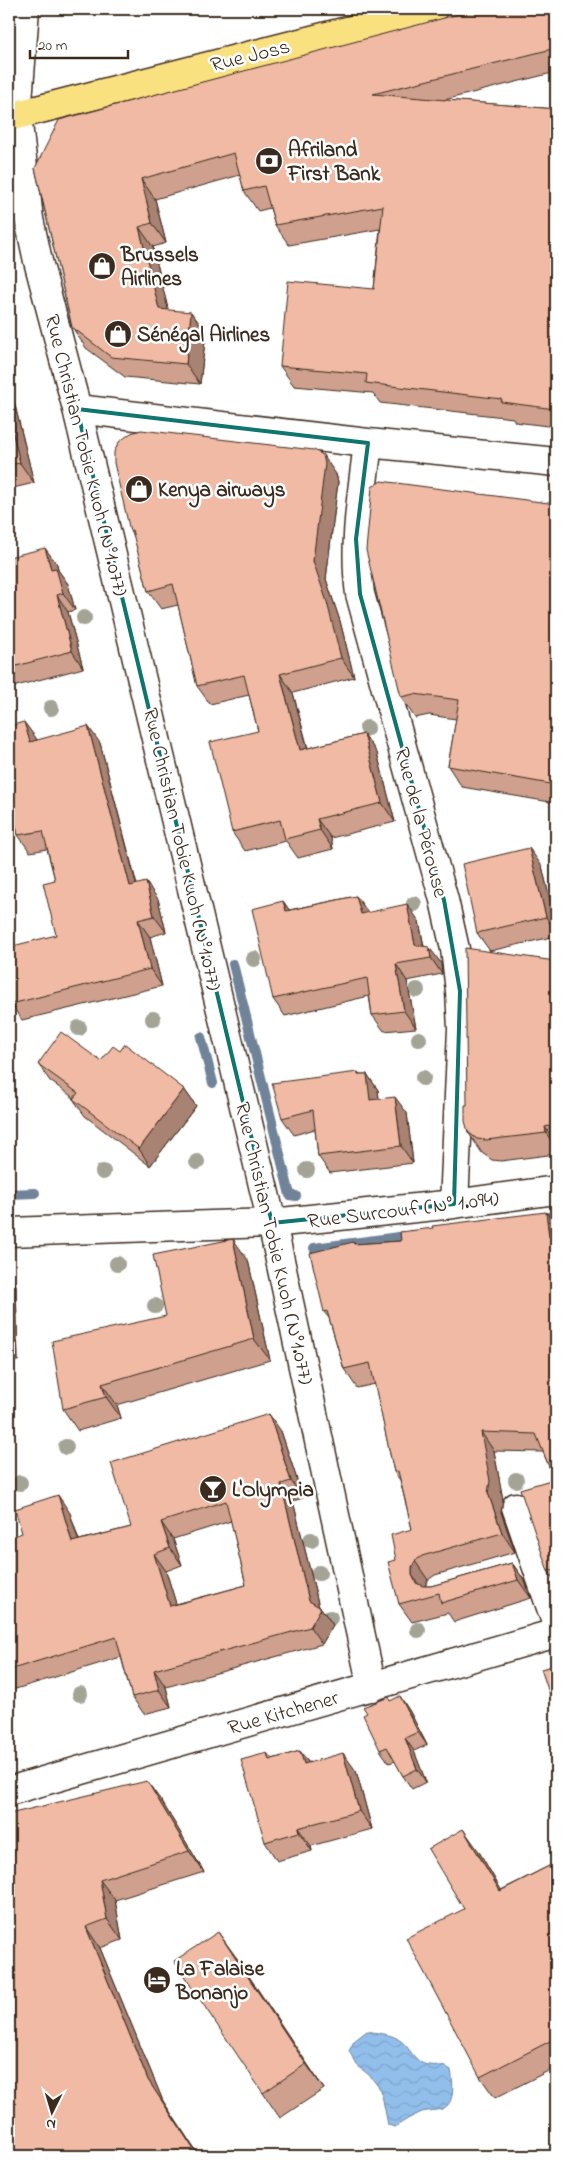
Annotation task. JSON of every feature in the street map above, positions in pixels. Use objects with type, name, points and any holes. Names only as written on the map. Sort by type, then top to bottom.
[{"type":"main road","name":"Rue Joss","points":[[13,116],[432,9]]},
{"type":"street","name":"Rue Christian Tobie Kuoh (N°1.077)","points":[[24,9],[13,116],[29,219],[38,261],[77,409],[272,1224],[372,1687]]},
{"type":"street","points":[[77,409],[368,443],[556,462]]},
{"type":"street","name":"Rue de la Pérouse","points":[[368,443],[356,538],[356,568],[360,594],[444,900],[455,950],[460,991],[462,1029],[454,1204]]},
{"type":"street","name":"Rue Surcouf (N° 1.094)","points":[[9,1232],[272,1224],[454,1204],[556,1190]]},
{"type":"street","points":[[516,1507],[556,1622]]},
{"type":"street","points":[[507,1571],[536,1562]]},
{"type":"street","name":"Rue Kitchener","points":[[9,1791],[556,1633]]},
{"type":"highlighted area","points":[[77,409],[368,443],[356,539],[360,594],[444,900],[460,991],[454,1204],[272,1223]]},
{"type":"water","points":[[367,2031],[395,2037],[420,2062],[451,2070],[452,2098],[450,2102],[442,2109],[422,2112],[395,2127],[388,2125],[381,2090],[370,2076],[357,2065],[349,2051],[354,2041]]},
{"type":"building","points":[[478,9],[556,9],[556,48],[373,94],[556,109],[555,409],[501,402],[502,399],[366,383],[367,374],[280,366],[288,281],[374,289],[383,206],[275,225],[264,186],[244,191],[234,153],[141,179],[152,223],[139,227],[159,309],[191,312],[186,364],[111,357],[72,327],[35,168],[59,120]]},
{"type":"building","points":[[9,418],[20,463],[9,465]]},
{"type":"building","points":[[141,430],[314,450],[323,455],[325,464],[313,561],[327,602],[341,658],[280,674],[300,750],[364,734],[382,803],[317,819],[320,830],[285,839],[280,820],[232,832],[210,742],[258,731],[244,675],[197,686],[173,584],[148,591],[132,530],[130,531],[114,463],[114,452],[119,442],[131,433]]},
{"type":"building","points":[[381,481],[556,504],[556,785],[448,766],[459,700],[414,694],[401,697],[366,550],[372,487]]},
{"type":"building","points":[[45,548],[51,569],[56,568],[63,593],[57,595],[72,651],[9,668],[9,557]]},
{"type":"building","points":[[24,722],[30,742],[88,726],[130,886],[146,882],[154,916],[138,920],[150,969],[11,1004],[9,996],[9,947],[56,935],[43,883],[55,880],[43,831],[18,835],[12,809],[9,810],[9,726]]},
{"type":"building","points":[[529,848],[546,917],[477,933],[462,864]]},
{"type":"building","points":[[356,896],[361,914],[407,904],[415,945],[429,947],[431,958],[396,964],[404,1011],[372,1015],[367,978],[273,999],[252,909],[283,901],[286,911]]},
{"type":"building","points":[[465,948],[555,961],[556,1132],[551,1132],[549,1126],[545,1127],[546,1133],[486,1140],[477,1139],[468,1132],[465,1121],[465,1105],[467,1105]]},
{"type":"building","points":[[61,1032],[101,1061],[113,1046],[120,1051],[125,1044],[184,1089],[139,1149],[73,1099],[78,1093],[38,1064]]},
{"type":"building","points":[[358,1072],[358,1074],[367,1074],[370,1100],[395,1097],[401,1146],[318,1156],[313,1110],[282,1118],[272,1083]]},
{"type":"building","points":[[546,1212],[549,1237],[556,1235],[556,1569],[548,1571],[520,1489],[554,1479],[536,1434],[481,1432],[490,1481],[488,1493],[502,1533],[422,1556],[415,1561],[412,1567],[412,1575],[416,1583],[423,1586],[431,1586],[512,1563],[518,1580],[441,1603],[439,1593],[399,1604],[388,1562],[396,1560],[391,1535],[412,1529],[398,1471],[394,1472],[370,1363],[344,1369],[327,1311],[324,1312],[310,1253],[353,1242],[354,1244],[401,1241],[400,1232],[433,1228],[432,1226]]},
{"type":"building","points":[[233,1239],[254,1339],[102,1384],[106,1397],[63,1409],[52,1341],[166,1316],[153,1255]]},
{"type":"building","points":[[269,1414],[291,1481],[281,1484],[309,1601],[321,1608],[310,1627],[154,1670],[159,1690],[132,1697],[116,1637],[9,1670],[9,1538],[22,1533],[15,1509],[58,1495],[72,1542],[131,1527],[111,1463]],"holes":[[[226,1501],[246,1585],[170,1606],[154,1554],[170,1548],[161,1522]]]},
{"type":"building","points":[[556,1665],[556,1713],[541,1669]]},
{"type":"building","points":[[400,1696],[418,1732],[405,1738],[417,1769],[403,1776],[387,1747],[380,1750],[363,1715],[367,1713],[363,1707],[389,1697],[390,1701]]},
{"type":"building","points":[[300,1751],[304,1764],[343,1753],[359,1811],[298,1828],[299,1832],[265,1842],[241,1760],[267,1753],[269,1760]]},
{"type":"building","points":[[147,1781],[189,1851],[100,1880],[107,1919],[86,1927],[148,2080],[198,2156],[18,2156],[9,2138],[9,1814]]},
{"type":"building","points":[[463,1829],[500,1891],[549,1866],[556,1880],[556,2038],[480,2077],[406,1938],[464,1909],[428,1849]]},
{"type":"building","points":[[218,1932],[306,2064],[263,2093],[174,1961]]},
{"type":"waterway","points":[[233,964],[290,1195],[296,1196]]},
{"type":"waterway","points":[[201,1037],[213,1083]]},
{"type":"waterway","points":[[9,1194],[35,1193]]},
{"type":"waterway","points":[[537,1219],[556,1216]]},
{"type":"waterway","points":[[314,1248],[414,1235]]},
{"type":"place","name":"Afriland First Bank","points":[[269,161]]},
{"type":"place","name":"Brussels Airlines","points":[[102,266]]},
{"type":"place","name":"Sénégal Airlines","points":[[118,334]]},
{"type":"place","name":"Kenya airways","points":[[139,489]]},
{"type":"place","name":"L'Olympia","points":[[213,1489]]},
{"type":"place","name":"La Falaise Bonanjo","points":[[157,1980]]}]
